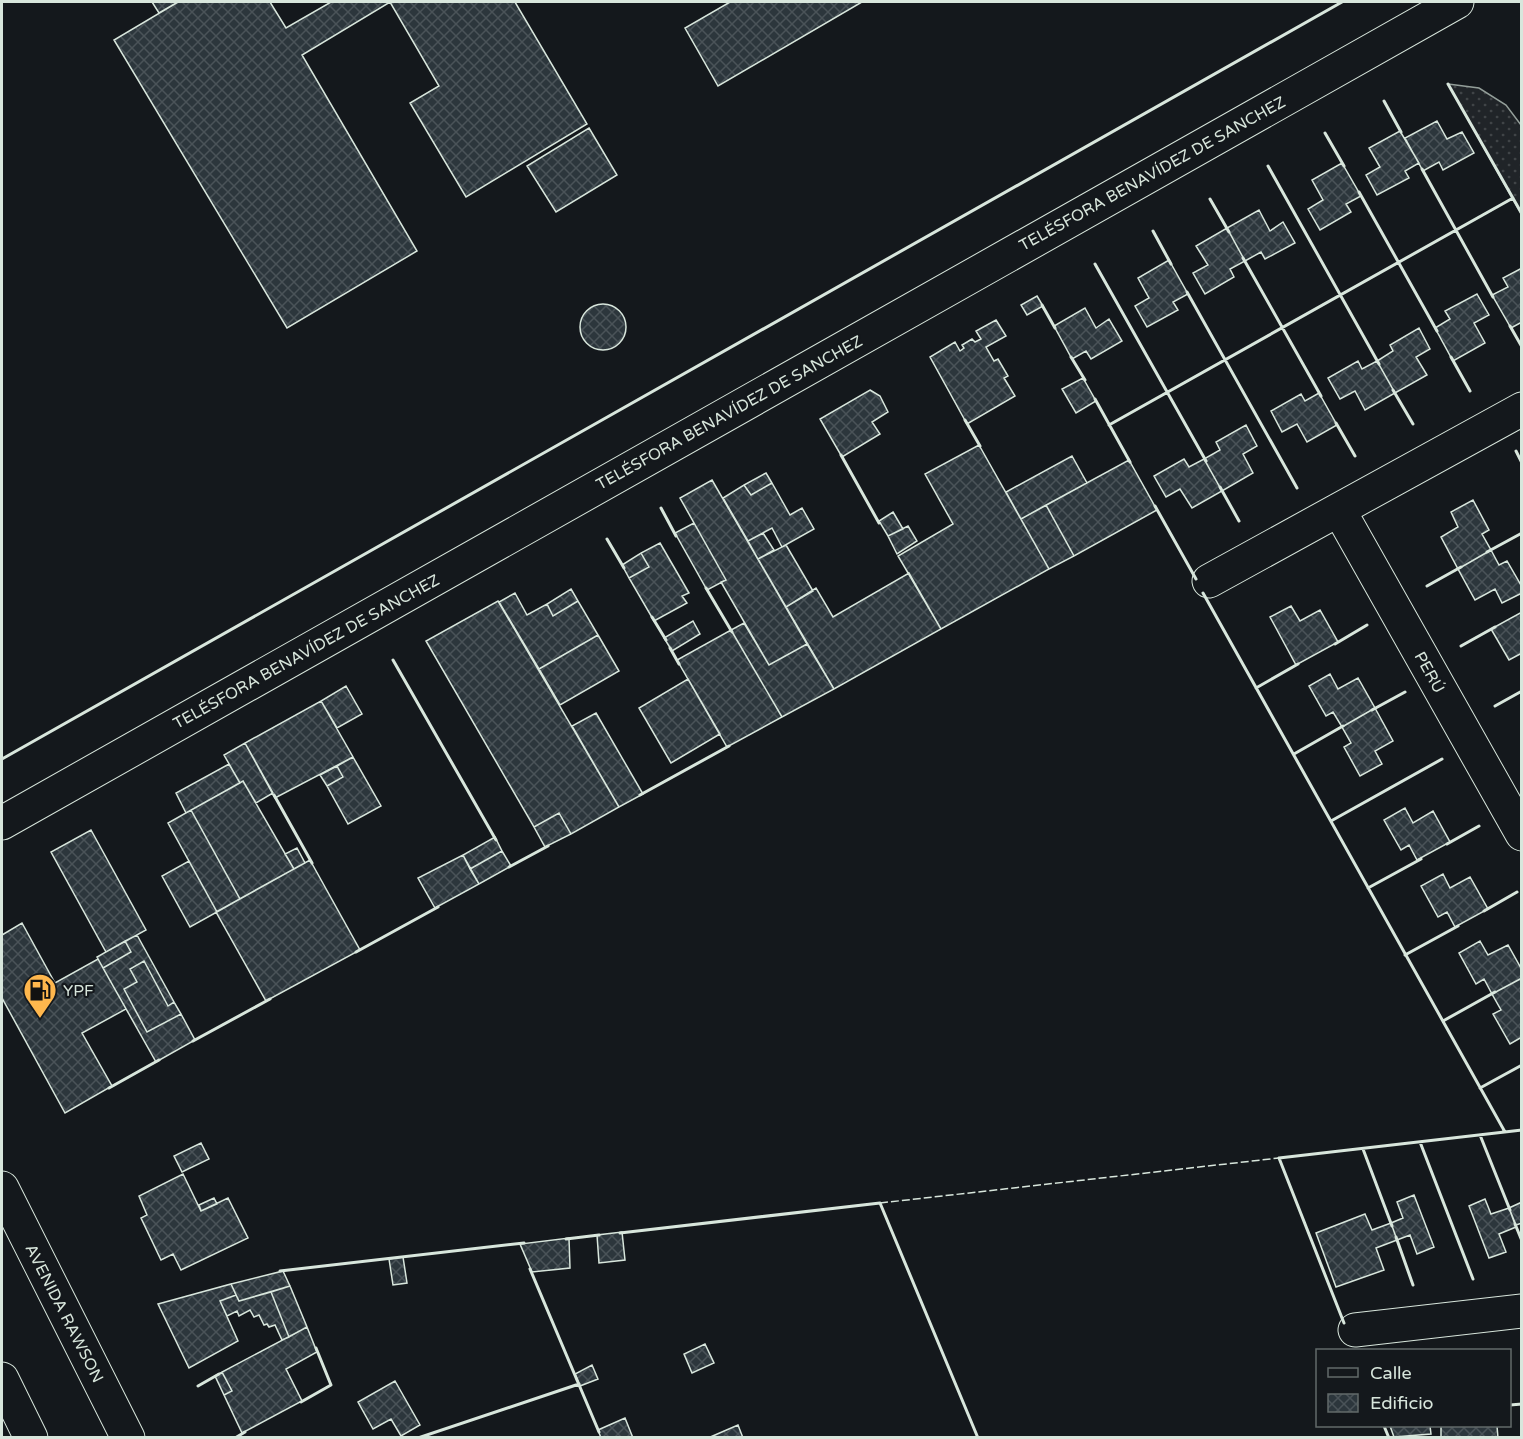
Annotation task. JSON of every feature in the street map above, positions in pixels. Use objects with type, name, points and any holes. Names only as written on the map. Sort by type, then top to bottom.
[{"type":"main road","name":"TELÉSFORA BENAVÍDEZ DE SANCHEZ","points":[[2,823],[1457,2]]},
{"type":"main road","points":[[1209,581],[1521,409]]},
{"type":"main road","name":"PERÚ","points":[[1339,510],[1521,834]]},
{"type":"main road","name":"AVENIDA RAWSON","points":[[2,1188],[128,1437]]},
{"type":"main road","points":[[1355,1330],[1521,1311]]},
{"type":"main road","points":[[2,1379],[31,1437]]},
{"type":"shaded area","points":[[1448,84],[1479,88],[1506,105],[1521,125],[1521,214]]},
{"type":"building","points":[[152,2],[178,2],[159,13]]},
{"type":"building","points":[[178,2],[270,2],[286,28],[331,2],[390,2],[302,55],[417,251],[287,328],[114,40]]},
{"type":"building","points":[[390,2],[515,2],[587,124],[466,197],[410,103],[439,86]]},
{"type":"building","points":[[730,2],[862,2],[718,86],[685,28]]},
{"type":"building","points":[[1437,121],[1447,139],[1462,132],[1474,153],[1443,170],[1439,162],[1423,171],[1405,138]]},
{"type":"building","points":[[589,128],[617,175],[556,212],[527,166]]},
{"type":"building","points":[[1400,131],[1419,163],[1405,171],[1409,178],[1377,195],[1366,175],[1380,167],[1369,148]]},
{"type":"building","points":[[1342,163],[1361,196],[1346,204],[1351,212],[1320,230],[1308,209],[1323,200],[1312,180]]},
{"type":"building","points":[[1259,210],[1270,231],[1283,222],[1295,243],[1265,259],[1261,252],[1245,261],[1227,228]]},
{"type":"building","points":[[1227,228],[1245,261],[1230,269],[1234,277],[1205,294],[1193,273],[1208,265],[1196,246]]},
{"type":"building","points":[[1169,260],[1188,294],[1173,302],[1178,310],[1147,327],[1135,306],[1149,298],[1138,278]]},
{"type":"building","points":[[1522,268],[1522,322],[1511,328],[1492,295],[1508,287],[1503,278]]},
{"type":"building","points":[[1477,294],[1489,315],[1474,323],[1485,343],[1453,361],[1435,328],[1450,319],[1445,311]]},
{"type":"building","points":[[1037,296],[1043,306],[1027,315],[1021,305]]},
{"type":"building","points":[[603,304],[619,311],[626,327],[619,343],[603,350],[587,343],[580,327],[587,311]]},
{"type":"building","points":[[1085,308],[1096,328],[1109,319],[1122,341],[1091,359],[1086,351],[1072,359],[1054,326]]},
{"type":"building","points":[[996,320],[1006,336],[986,347],[994,361],[998,359],[1008,376],[1004,378],[1015,396],[967,424],[930,357],[955,342],[960,351],[964,348],[962,345],[972,339],[975,342],[981,339],[976,331]]},
{"type":"building","points":[[1419,328],[1430,349],[1416,357],[1427,375],[1395,393],[1377,361],[1393,351],[1390,345]]},
{"type":"building","points":[[1358,361],[1362,369],[1377,361],[1395,393],[1365,410],[1355,391],[1340,399],[1328,378]]},
{"type":"building","points":[[1083,378],[1096,401],[1076,413],[1062,389]]},
{"type":"building","points":[[870,390],[880,396],[888,412],[872,422],[880,434],[842,457],[820,419]]},
{"type":"building","points":[[1319,393],[1337,425],[1307,442],[1297,424],[1282,432],[1271,411],[1301,394],[1305,401]]},
{"type":"building","points":[[1246,425],[1257,446],[1243,454],[1253,473],[1222,491],[1204,459],[1220,450],[1216,442]]},
{"type":"building","points":[[979,445],[1049,569],[941,629],[898,556],[953,524],[925,474]]},
{"type":"building","points":[[1072,456],[1087,483],[1021,519],[1006,492]]},
{"type":"building","points":[[1184,459],[1189,467],[1204,459],[1222,491],[1192,508],[1180,489],[1166,497],[1154,476]]},
{"type":"building","points":[[1129,460],[1157,510],[1074,556],[1046,505]]},
{"type":"building","points":[[766,473],[772,483],[751,495],[744,485]]},
{"type":"building","points":[[712,480],[807,644],[769,665],[721,582],[726,580],[680,498]]},
{"type":"building","points":[[772,483],[790,515],[802,508],[814,529],[782,547],[772,528],[748,541],[723,498],[744,485],[751,495]]},
{"type":"building","points":[[1473,500],[1489,530],[1482,534],[1491,550],[1458,569],[1441,537],[1458,527],[1451,512]]},
{"type":"building","points":[[1046,505],[1074,556],[1049,569],[1021,519]]},
{"type":"building","points":[[893,512],[903,529],[888,536],[879,521]]},
{"type":"building","points":[[694,523],[726,580],[707,590],[675,533]]},
{"type":"building","points":[[908,526],[917,541],[897,554],[888,536]]},
{"type":"building","points":[[763,533],[774,550],[758,559],[748,541]]},
{"type":"building","points":[[660,543],[689,593],[682,596],[687,603],[654,621],[629,578],[649,567],[641,553]]},
{"type":"building","points":[[786,545],[813,591],[786,607],[758,559]]},
{"type":"building","points":[[1491,550],[1499,565],[1507,561],[1522,587],[1522,593],[1502,603],[1495,589],[1475,600],[1458,569]]},
{"type":"building","points":[[641,553],[649,567],[629,578],[622,565]]},
{"type":"building","points":[[909,573],[941,629],[834,689],[786,607],[816,588],[833,617]]},
{"type":"building","points":[[571,589],[578,601],[553,616],[547,604]]},
{"type":"building","points":[[515,593],[527,615],[547,604],[553,616],[578,601],[598,635],[539,669],[499,602]]},
{"type":"building","points":[[498,601],[619,807],[571,834],[559,813],[534,827],[426,641]]},
{"type":"building","points":[[1291,606],[1300,621],[1320,610],[1338,642],[1296,665],[1270,617]]},
{"type":"building","points":[[1522,612],[1522,653],[1509,660],[1491,629]]},
{"type":"building","points":[[693,621],[700,634],[672,651],[664,638]]},
{"type":"building","points":[[744,623],[769,665],[807,644],[834,689],[782,717],[731,630]]},
{"type":"building","points":[[731,630],[782,717],[727,747],[677,660]]},
{"type":"building","points":[[598,635],[619,671],[560,705],[539,669]]},
{"type":"building","points":[[1330,674],[1338,689],[1358,678],[1375,708],[1342,727],[1333,712],[1326,716],[1309,686]]},
{"type":"building","points":[[688,679],[720,734],[671,763],[639,708]]},
{"type":"building","points":[[346,686],[362,714],[337,728],[321,701]]},
{"type":"building","points":[[321,701],[353,757],[275,798],[245,743]]},
{"type":"building","points":[[1375,708],[1393,741],[1375,751],[1382,764],[1360,776],[1344,747],[1351,743],[1342,727]]},
{"type":"building","points":[[596,713],[643,794],[619,807],[572,726]]},
{"type":"building","points":[[245,743],[273,793],[256,803],[243,781],[240,783],[224,755]]},
{"type":"building","points":[[353,757],[381,806],[348,824],[327,786],[343,777],[337,766]]},
{"type":"building","points":[[229,764],[240,783],[186,813],[176,793]]},
{"type":"building","points":[[337,766],[343,777],[327,786],[320,775]]},
{"type":"building","points":[[243,781],[294,869],[240,899],[191,810]]},
{"type":"building","points":[[1405,808],[1413,823],[1433,811],[1450,842],[1417,860],[1409,845],[1401,850],[1384,820]]},
{"type":"building","points":[[191,810],[240,899],[217,912],[168,823]]},
{"type":"building","points":[[559,813],[571,834],[545,847],[534,827]]},
{"type":"building","points":[[91,830],[146,930],[106,952],[51,852]]},
{"type":"building","points":[[495,837],[502,851],[470,869],[463,855]]},
{"type":"building","points":[[297,848],[305,863],[294,869],[285,854]]},
{"type":"building","points":[[502,851],[511,866],[479,884],[470,869]]},
{"type":"building","points":[[463,855],[479,884],[435,908],[418,878]]},
{"type":"building","points":[[310,860],[360,950],[266,1001],[216,912]]},
{"type":"building","points":[[189,861],[217,912],[190,927],[162,876]]},
{"type":"building","points":[[1443,874],[1450,888],[1470,877],[1488,909],[1455,927],[1447,912],[1438,917],[1421,886]]},
{"type":"building","points":[[22,923],[55,983],[98,959],[126,1009],[82,1033],[112,1086],[65,1113],[2,998],[2,935]]},
{"type":"building","points":[[137,935],[174,1002],[168,1006],[144,961],[130,969],[137,982],[124,989],[147,1032],[181,1014],[195,1040],[156,1062],[103,968],[131,952],[125,941]]},
{"type":"building","points":[[125,941],[131,952],[103,968],[97,957]]},
{"type":"building","points":[[1480,941],[1488,955],[1508,945],[1522,970],[1522,978],[1492,994],[1484,979],[1476,984],[1459,953]]},
{"type":"building","points":[[144,961],[168,1006],[174,1002],[181,1014],[147,1032],[124,989],[137,982],[130,969]]},
{"type":"building","points":[[1522,978],[1522,1037],[1510,1044],[1493,1014],[1501,1010],[1492,994]]},
{"type":"building","points":[[201,1143],[209,1159],[182,1172],[174,1156]]},
{"type":"building","points":[[183,1174],[201,1211],[228,1198],[248,1238],[181,1270],[173,1254],[161,1260],[141,1218],[147,1215],[139,1196]]},
{"type":"building","points":[[1414,1195],[1434,1247],[1417,1254],[1410,1235],[1397,1240],[1391,1223],[1403,1218],[1397,1202]]},
{"type":"building","points":[[214,1198],[217,1204],[201,1211],[199,1205]]},
{"type":"building","points":[[1485,1199],[1491,1214],[1509,1208],[1516,1227],[1499,1234],[1506,1252],[1489,1258],[1469,1206]]},
{"type":"building","points":[[1522,1202],[1522,1223],[1516,1225],[1509,1208]]},
{"type":"building","points":[[1365,1214],[1372,1230],[1391,1223],[1397,1240],[1376,1248],[1384,1270],[1336,1287],[1316,1233]]},
{"type":"building","points":[[622,1232],[625,1260],[599,1263],[597,1235]]},
{"type":"building","points":[[569,1238],[570,1268],[532,1272],[520,1244]]},
{"type":"building","points":[[403,1257],[407,1283],[393,1285],[389,1259]]},
{"type":"building","points":[[283,1271],[290,1286],[239,1301],[231,1284]]},
{"type":"building","points":[[231,1284],[236,1295],[220,1301],[238,1341],[189,1368],[158,1304]]},
{"type":"building","points":[[290,1286],[307,1327],[289,1337],[271,1292]]},
{"type":"building","points":[[271,1292],[289,1337],[282,1340],[275,1325],[269,1327],[267,1324],[264,1325],[259,1315],[254,1317],[250,1310],[239,1316],[237,1311],[227,1316],[220,1301],[236,1295],[239,1301]]},
{"type":"building","points":[[307,1327],[317,1352],[286,1369],[302,1401],[242,1433],[224,1395],[232,1391],[222,1372]]},
{"type":"building","points":[[705,1344],[714,1363],[692,1373],[684,1354]]},
{"type":"building","points":[[592,1365],[598,1379],[580,1386],[575,1374]]},
{"type":"building","points":[[222,1372],[232,1391],[224,1395],[215,1376]]},
{"type":"building","points":[[395,1381],[420,1425],[401,1436],[391,1419],[373,1429],[358,1402]]},
{"type":"building","points":[[625,1418],[633,1438],[601,1438],[598,1430]]},
{"type":"building","points":[[738,1425],[743,1438],[708,1438]]},
{"type":"building","points":[[1390,1427],[1430,1427],[1431,1434],[1394,1437]]},
{"type":"building","points":[[1441,1427],[1497,1427],[1498,1438],[1441,1438]]},
{"type":"fence","points":[[880,1203],[1279,1158]]},
{"type":"wall","points":[[2,759],[1342,2]]},
{"type":"wall","points":[[1448,84],[1522,214]]},
{"type":"wall","points":[[1384,101],[1401,132]]},
{"type":"wall","points":[[1325,133],[1344,166]]},
{"type":"wall","points":[[1268,166],[1379,364]]},
{"type":"wall","points":[[1422,169],[1493,297]]},
{"type":"wall","points":[[1359,192],[1437,331]]},
{"type":"wall","points":[[1109,425],[1513,198]]},
{"type":"wall","points":[[1210,199],[1229,232]]},
{"type":"wall","points":[[1153,231],[1171,264]]},
{"type":"wall","points":[[1243,258],[1321,396]]},
{"type":"wall","points":[[1095,264],[1206,461]]},
{"type":"wall","points":[[1187,292],[1297,488]]},
{"type":"wall","points":[[1042,305],[1055,328]]},
{"type":"wall","points":[[1510,326],[1522,347]]},
{"type":"wall","points":[[1071,357],[1085,380]]},
{"type":"wall","points":[[1451,357],[1470,391]]},
{"type":"wall","points":[[1393,390],[1413,424]]},
{"type":"wall","points":[[1095,399],[1130,462]]},
{"type":"wall","points":[[965,420],[980,446]]},
{"type":"wall","points":[[1336,423],[1355,456]]},
{"type":"wall","points":[[1516,451],[1522,463]]},
{"type":"wall","points":[[841,455],[879,523]]},
{"type":"wall","points":[[1220,487],[1239,521]]},
{"type":"wall","points":[[1155,506],[1196,579]]},
{"type":"wall","points":[[661,508],[676,536]]},
{"type":"wall","points":[[1487,552],[1522,533]]},
{"type":"wall","points":[[607,539],[624,568]]},
{"type":"wall","points":[[1427,586],[1461,567]]},
{"type":"wall","points":[[706,588],[732,632]]},
{"type":"wall","points":[[1203,593],[1505,1132]]},
{"type":"wall","points":[[652,617],[666,640]]},
{"type":"wall","points":[[1335,644],[1367,625]]},
{"type":"wall","points":[[1461,646],[1495,627]]},
{"type":"wall","points":[[670,648],[679,664]]},
{"type":"wall","points":[[393,660],[496,840]]},
{"type":"wall","points":[[1256,688],[1298,664]]},
{"type":"wall","points":[[1495,706],[1522,691]]},
{"type":"wall","points":[[1372,710],[1405,692]]},
{"type":"wall","points":[[1294,754],[1343,726]]},
{"type":"wall","points":[[640,795],[729,746]]},
{"type":"wall","points":[[1331,821],[1442,759]]},
{"type":"wall","points":[[274,795],[312,863]]},
{"type":"wall","points":[[1447,844],[1479,826]]},
{"type":"wall","points":[[509,867],[548,846]]},
{"type":"wall","points":[[1368,888],[1421,859]]},
{"type":"wall","points":[[1484,911],[1517,892]]},
{"type":"wall","points":[[356,952],[438,907]]},
{"type":"wall","points":[[1405,955],[1458,926]]},
{"type":"wall","points":[[1443,1021],[1495,992]]},
{"type":"wall","points":[[193,1041],[270,999]]},
{"type":"wall","points":[[109,1088],[159,1060]]},
{"type":"wall","points":[[1480,1088],[1522,1065]]},
{"type":"wall","points":[[1344,1323],[1279,1158],[1522,1130]]},
{"type":"wall","points":[[1480,1135],[1510,1210]]},
{"type":"wall","points":[[1420,1142],[1473,1279]]},
{"type":"wall","points":[[1363,1149],[1392,1226]]},
{"type":"wall","points":[[620,1233],[880,1203],[978,1438]]},
{"type":"wall","points":[[1515,1224],[1522,1241]]},
{"type":"wall","points":[[566,1239],[599,1235]]},
{"type":"wall","points":[[1396,1237],[1413,1285]]},
{"type":"wall","points":[[280,1271],[524,1243]]},
{"type":"wall","points":[[530,1269],[599,1432]]},
{"type":"wall","points":[[301,1402],[331,1385],[316,1348]]},
{"type":"wall","points":[[198,1386],[219,1374]]},
{"type":"wall","points":[[418,1438],[579,1384]]},
{"type":"wall","points":[[1511,1405],[1522,1404]]},
{"type":"wall","points":[[1384,1427],[1389,1438]]},
{"type":"wall","points":[[235,1438],[245,1432]]},
{"type":"place","name":"YPF","points":[[40,1019]]}]
